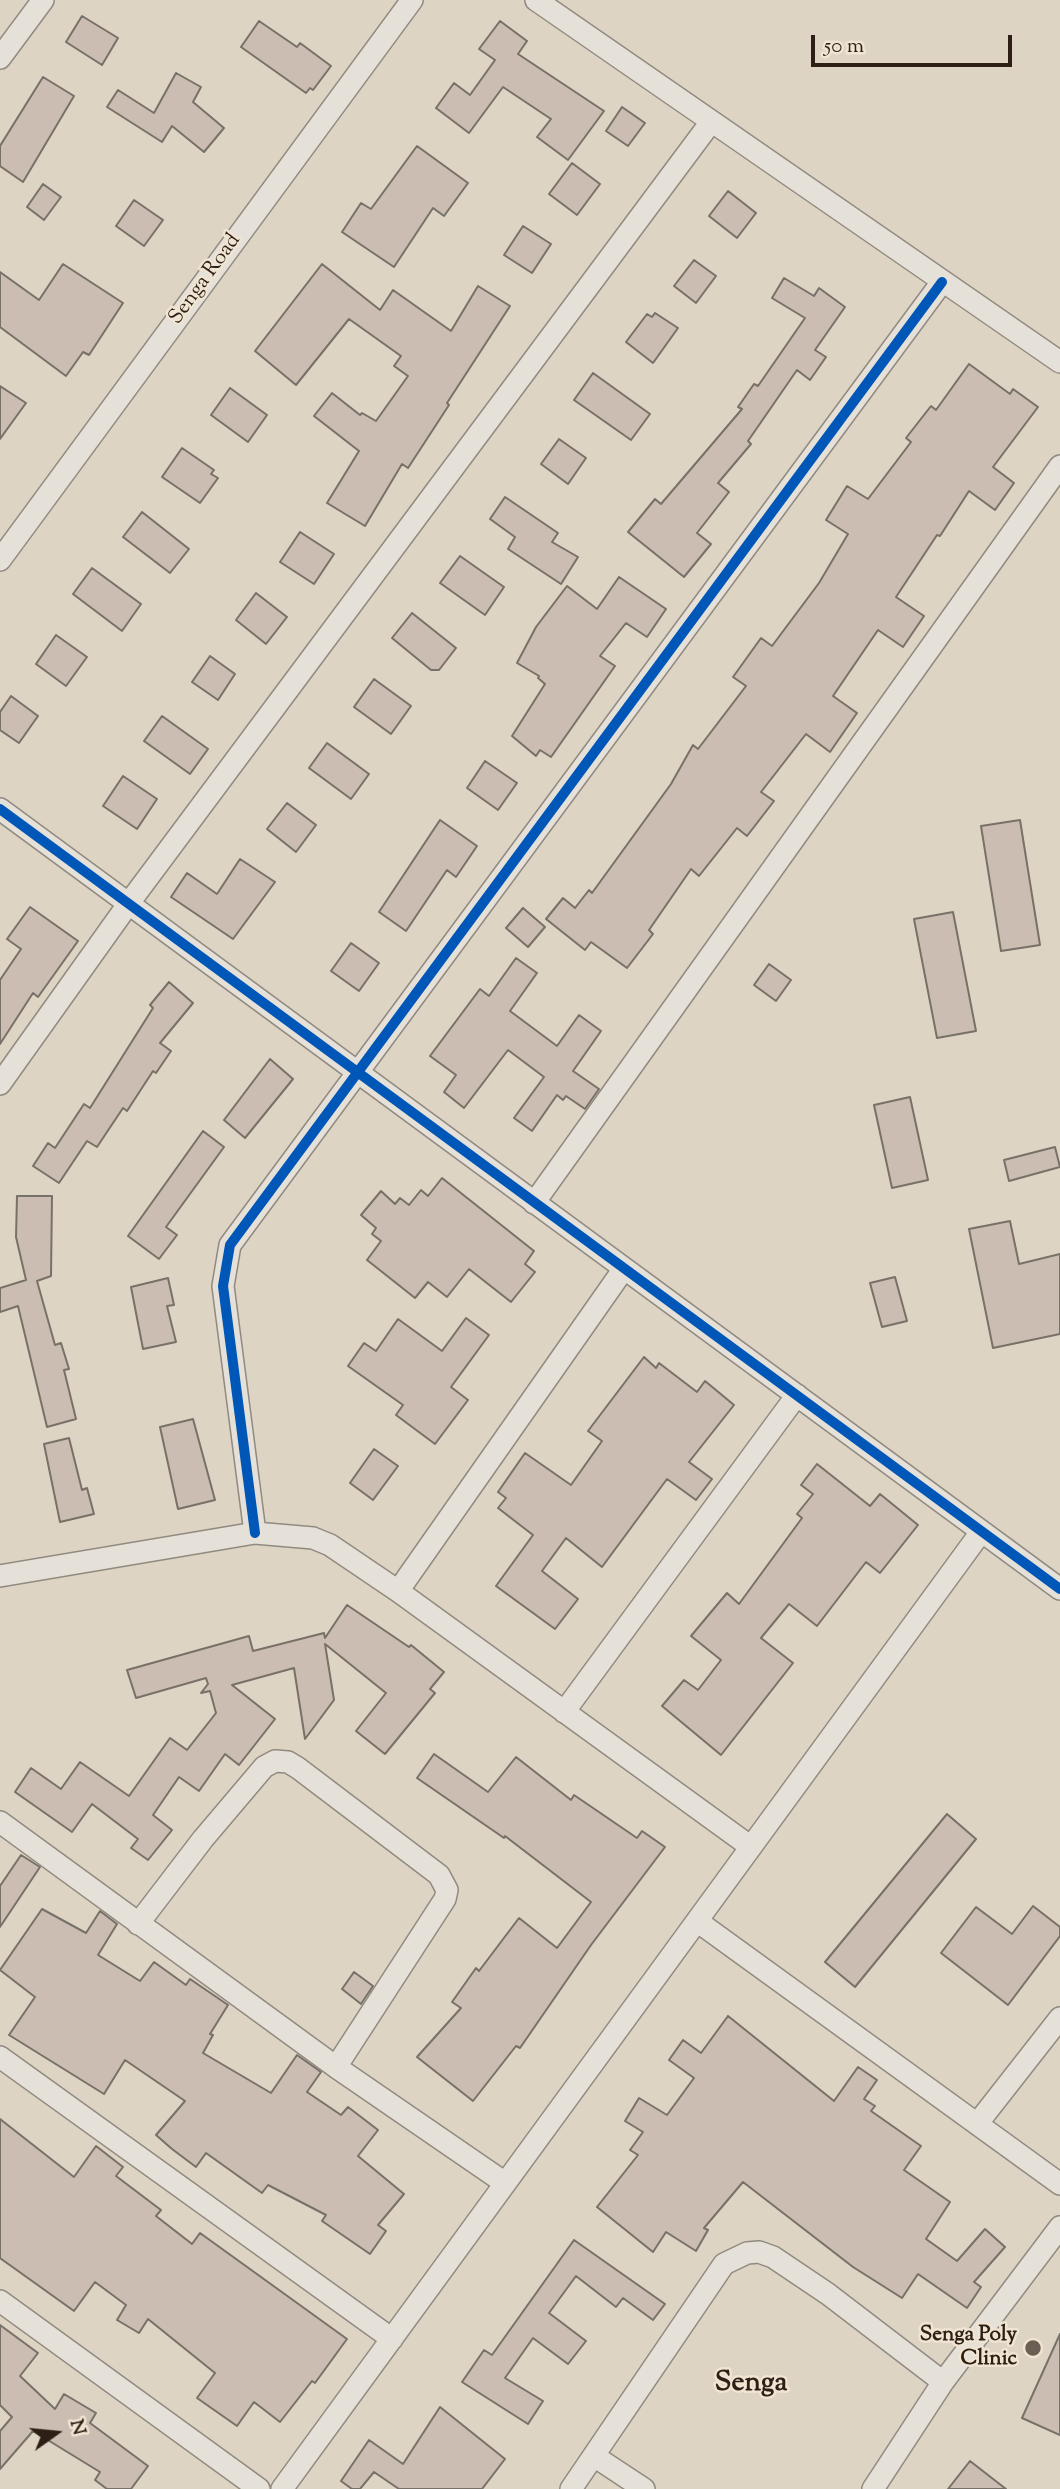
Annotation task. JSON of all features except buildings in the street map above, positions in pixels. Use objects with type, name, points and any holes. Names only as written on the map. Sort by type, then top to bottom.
[{"type":"street","points":[[0,58],[43,0]]},
{"type":"street","name":"Senga Road","points":[[0,560],[412,0]]},
{"type":"street","points":[[536,0],[1060,362]]},
{"type":"street","points":[[0,1084],[129,903],[711,122]]},
{"type":"street","points":[[255,1533],[222,1286],[226,1256],[235,1236],[942,282]]},
{"type":"street","points":[[534,1203],[1060,466]]},
{"type":"street","points":[[0,809],[1060,1589]]},
{"type":"street","points":[[398,1591],[623,1270]]},
{"type":"street","points":[[564,1712],[797,1395]]},
{"type":"street","points":[[282,2489],[981,1532]]},
{"type":"street","points":[[0,1576],[255,1533],[313,1538],[330,1545],[398,1591],[751,1847]]},
{"type":"street","points":[[138,1924],[203,1839],[264,1767],[275,1761],[288,1762],[298,1768],[439,1875],[447,1890],[445,1899],[336,2067]]},
{"type":"street","points":[[0,1822],[336,2067],[505,2183]]},
{"type":"street","points":[[697,1921],[1060,2184]]},
{"type":"street","points":[[977,2124],[1060,2018]]},
{"type":"street","points":[[0,2057],[392,2339]]},
{"type":"street","points":[[873,2489],[943,2382],[1060,2227]]},
{"type":"street","points":[[571,2489],[724,2264],[747,2252],[759,2252],[773,2257],[828,2294],[943,2382]]},
{"type":"street","points":[[0,2301],[259,2489]]},
{"type":"street","points":[[594,2456],[644,2489]]},
{"type":"cycle path","points":[[255,1533],[223,1286],[230,1245],[942,282]]},
{"type":"cycle path","points":[[0,809],[1060,1589]]},
{"type":"place","name":"Senga Poly Clinic","points":[[1033,2348]]},
{"type":"district","name":"Senga","points":[[751,2385]]}]
